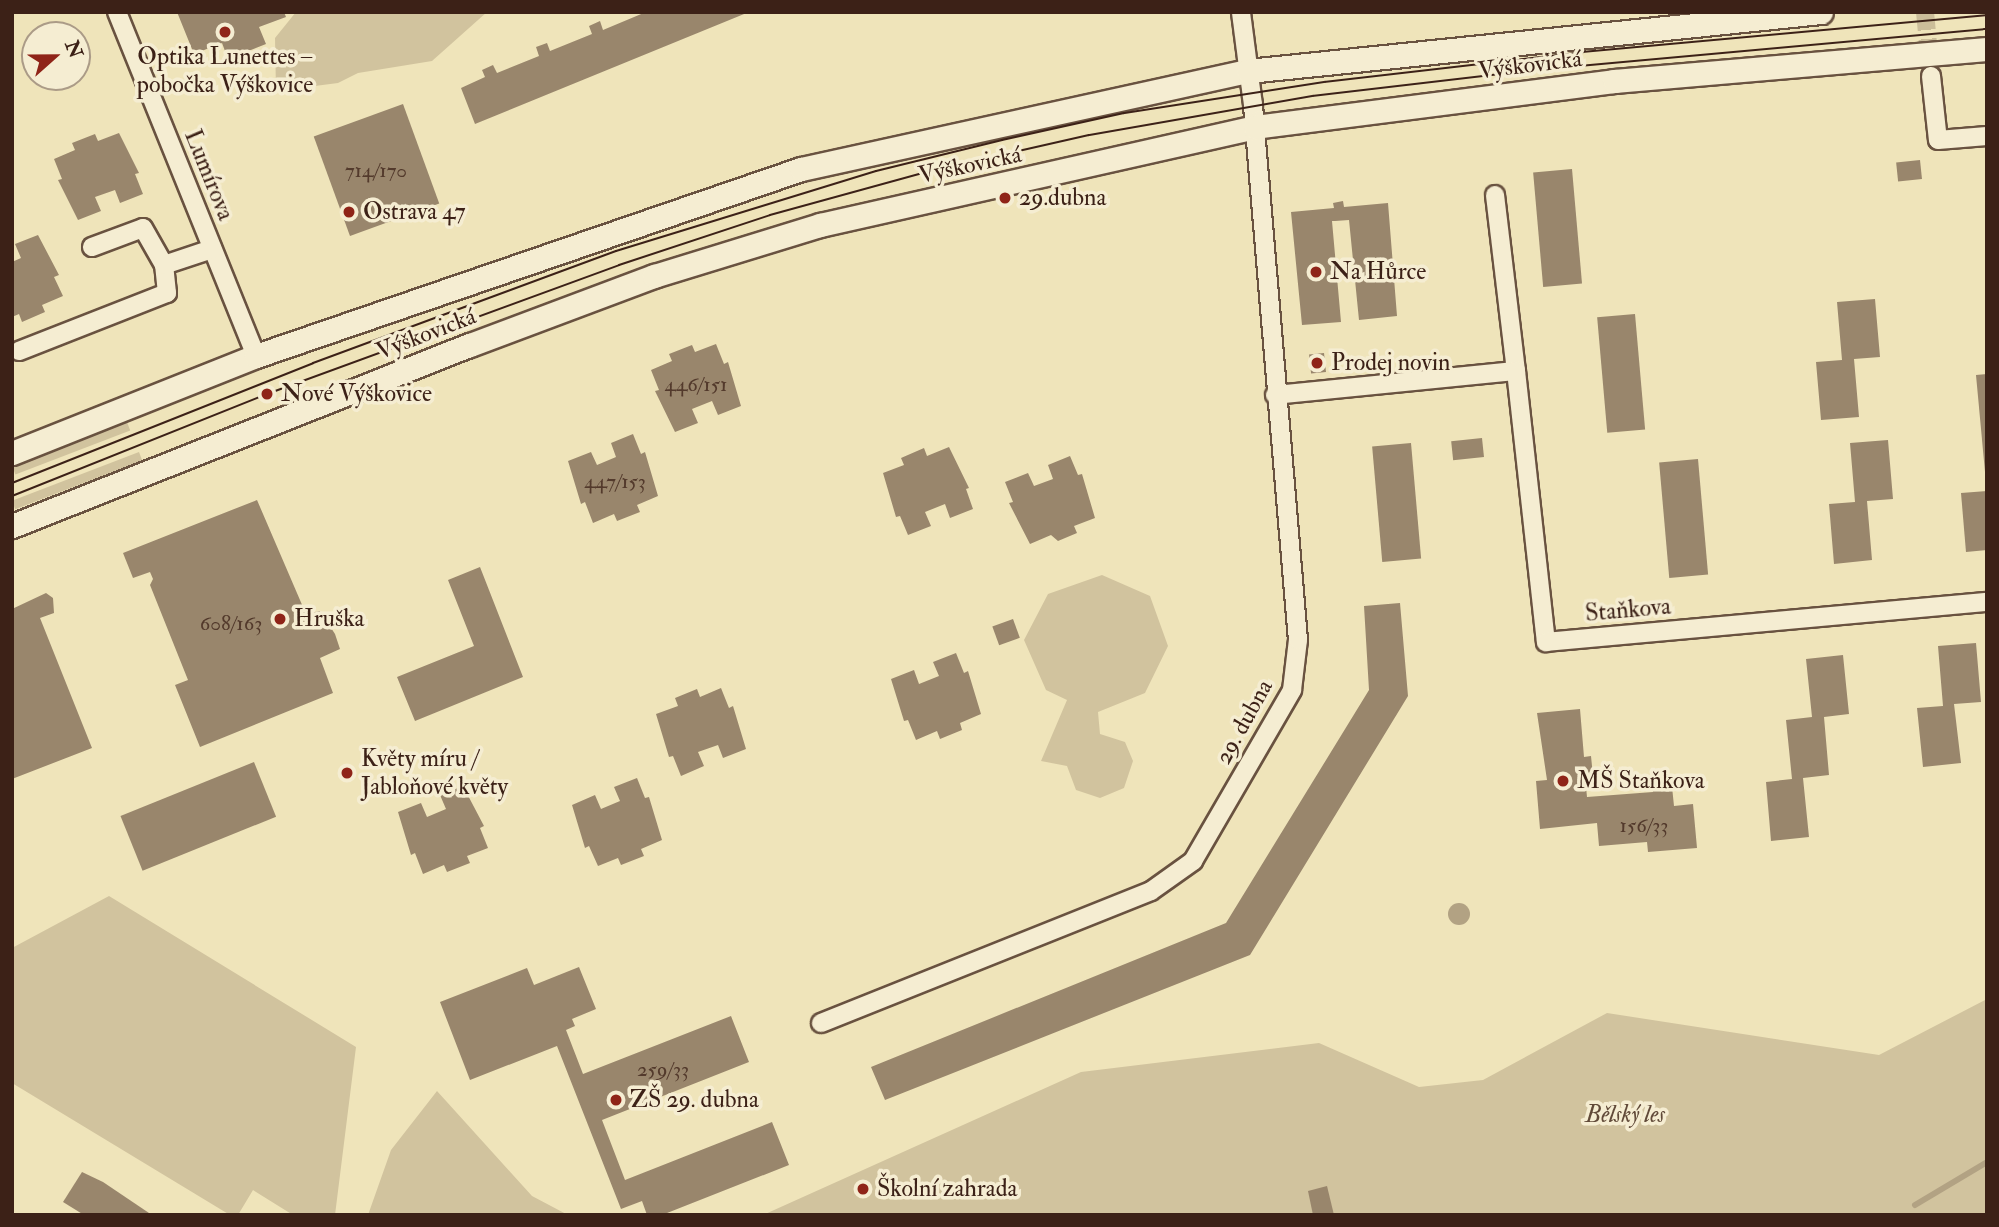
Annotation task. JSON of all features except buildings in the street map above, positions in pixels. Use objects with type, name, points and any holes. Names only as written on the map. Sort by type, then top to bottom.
[{"type":"street","name":"Lumírova","points":[[117,12],[256,356]]},
{"type":"street","name":"29. dubna","points":[[821,1023],[1151,891],[1193,861],[1292,690],[1298,640],[1275,395],[1254,116],[1241,12]]},
{"type":"street","name":"Výškovická","points":[[12,453],[256,356],[801,169],[1248,71],[1821,12]]},
{"type":"street","name":"Výškovická","points":[[12,526],[654,276],[820,225],[1254,116],[1987,49]]},
{"type":"street","points":[[1931,76],[1938,140],[1987,135]]},
{"type":"street","name":"Staňkova","points":[[1495,195],[1546,642],[1987,602]]},
{"type":"street","points":[[19,351],[167,293],[164,265],[142,228],[92,247]]},
{"type":"street","points":[[164,265],[212,249]]},
{"type":"street","points":[[1275,395],[1516,371]]},
{"type":"green space","points":[[296,12],[487,12],[432,61],[358,73],[338,83],[276,91],[275,38]]},
{"type":"green space","points":[[127,422],[130,430],[15,474],[12,466]]},
{"type":"green space","points":[[139,452],[142,460],[15,509],[12,501]]},
{"type":"green space","points":[[1102,575],[1150,596],[1168,646],[1145,693],[1098,712],[1100,734],[1125,742],[1133,761],[1124,788],[1100,798],[1076,790],[1067,766],[1041,761],[1067,700],[1046,690],[1024,640],[1048,594]]},
{"type":"green space","points":[[109,896],[356,1047],[335,1215],[293,1215],[253,1190],[238,1215],[230,1215],[12,1083],[12,948]]},
{"type":"green space","name":"Bělský les","points":[[1987,999],[1987,1215],[763,1215],[1081,1072],[1319,1043],[1419,1087],[1483,1080],[1607,1013],[1879,1055]]},
{"type":"green space","points":[[437,1091],[532,1196],[568,1215],[368,1215],[391,1150]]},
{"type":"shaded area","points":[[1459,903],[1467,906],[1470,914],[1467,922],[1459,925],[1451,922],[1448,914],[1451,906]]},
{"type":"waterway","points":[[1915,1205],[1987,1162]]},
{"type":"tunnel","points":[[1925,12],[1931,76]]},
{"type":"tram line","points":[[12,483],[313,363],[616,251],[876,171],[1002,140],[1124,113],[1325,82],[1583,52],[1987,15]]},
{"type":"tram line","points":[[12,496],[267,394],[619,265],[770,215],[926,172],[1089,135],[1313,96],[1535,70],[1987,29]]},
{"type":"place","name":"Optika Lunettes – pobočka Výškovice","points":[[225,32]]},
{"type":"place","name":"29.dubna","points":[[1005,198]]},
{"type":"place","name":"Ostrava 47","points":[[349,212]]},
{"type":"place","name":"Na Hůrce","points":[[1316,272]]},
{"type":"place","name":"Prodej novin","points":[[1317,363]]},
{"type":"place","name":"Nové Výškovice","points":[[267,394]]},
{"type":"place","name":"Hruška","points":[[280,619]]},
{"type":"place","name":"Květy míru / Jabloňové květy","points":[[347,773]]},
{"type":"place","name":"MŠ Staňkova","points":[[1563,781]]},
{"type":"place","name":"ZŠ 29. dubna","points":[[616,1100]]},
{"type":"place","name":"Školní zahrada","points":[[863,1189]]}]
